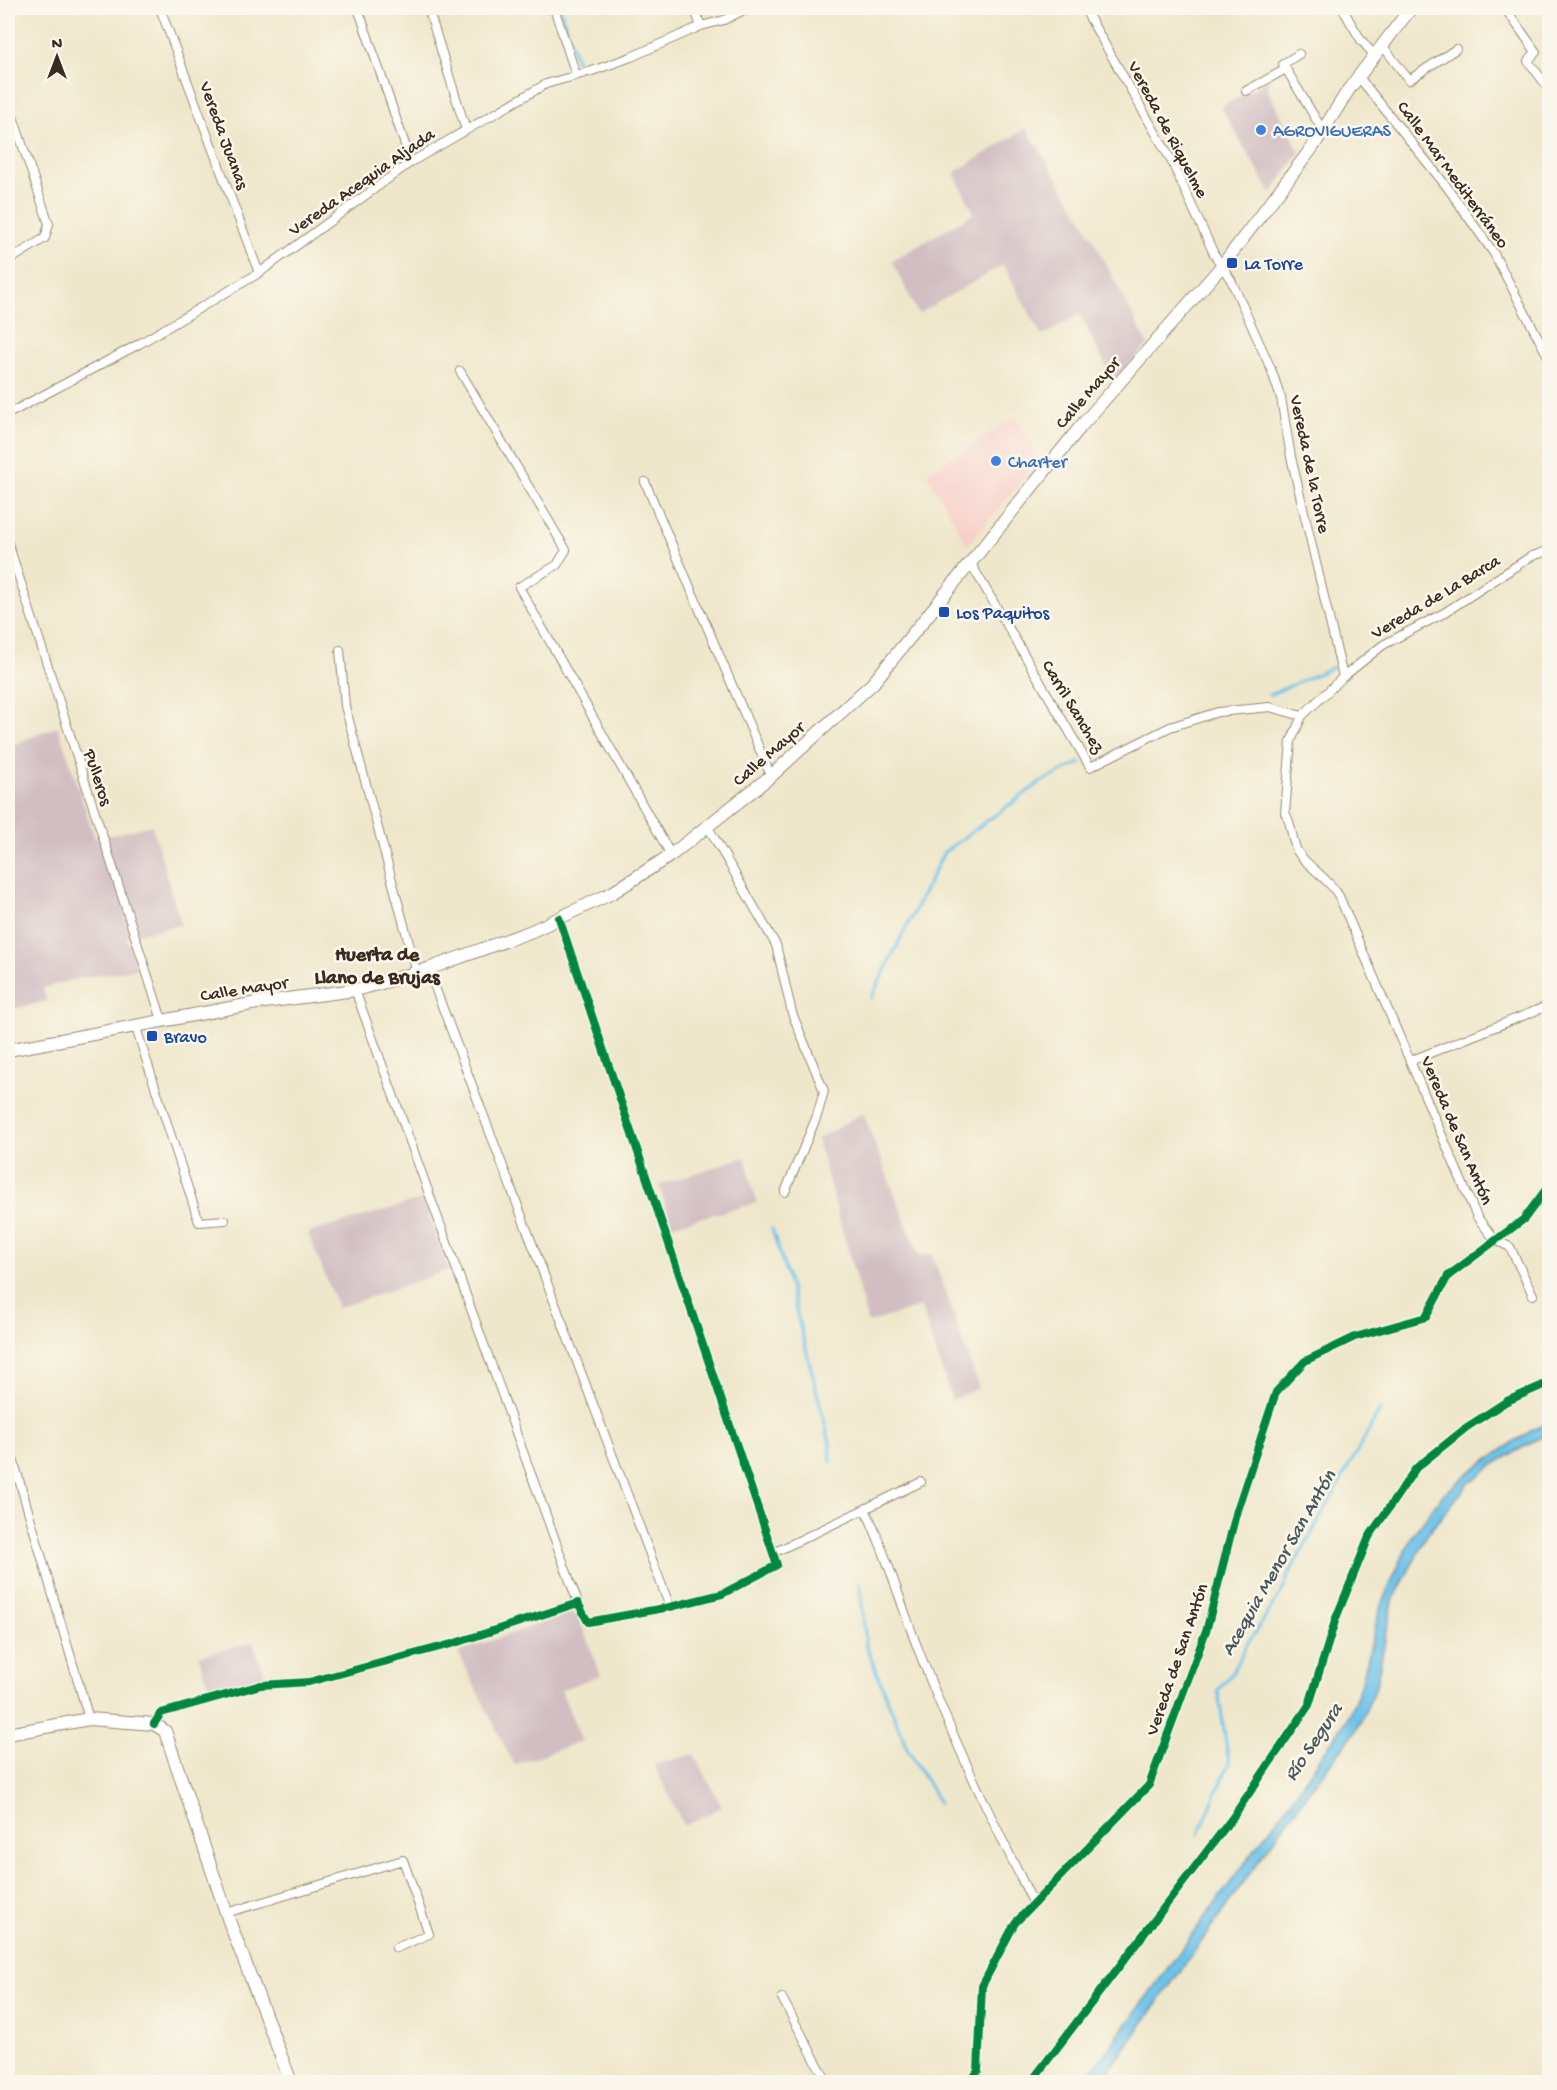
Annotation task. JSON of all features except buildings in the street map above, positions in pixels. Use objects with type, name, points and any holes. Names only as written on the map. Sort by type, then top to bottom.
[{"type":"main road","name":"Calle Mayor","points":[[8,1050],[257,1003],[355,990],[422,971],[516,937],[559,918],[629,883],[671,855],[771,776],[873,683],[1082,425],[1221,267],[1323,131],[1358,76],[1411,8]]},
{"type":"main road","points":[[8,1734],[88,1719],[153,1724],[165,1731],[226,1913],[291,2082]]},
{"type":"street","name":"Vereda Juanas","points":[[160,8],[259,273]]},
{"type":"street","points":[[358,8],[411,162]]},
{"type":"street","points":[[428,8],[466,130]]},
{"type":"street","points":[[554,8],[576,75]]},
{"type":"street","points":[[694,8],[701,26]]},
{"type":"street","name":"Vereda Acequia Aljada","points":[[8,414],[139,344],[259,273],[411,162],[546,84],[632,57],[748,8]]},
{"type":"street","name":"Vereda de Riquelme","points":[[1084,8],[1170,158],[1221,267]]},
{"type":"street","points":[[1342,8],[1361,40],[1378,50],[1409,80],[1456,49]]},
{"type":"street","points":[[1505,8],[1536,52],[1528,61],[1550,90]]},
{"type":"street","points":[[1299,54],[1283,64],[1323,131]]},
{"type":"street","points":[[1246,91],[1286,69]]},
{"type":"street","name":"Calle Mar Mediterráneo","points":[[1358,76],[1447,187],[1493,252],[1550,360]]},
{"type":"street","points":[[8,102],[49,224],[45,238],[8,261]]},
{"type":"street","name":"Vereda de la Torre","points":[[1221,267],[1231,280],[1255,328],[1281,398],[1291,457],[1343,677]]},
{"type":"street","points":[[460,371],[566,550],[557,565],[519,587],[671,855]]},
{"type":"street","points":[[645,482],[771,776]]},
{"type":"street","name":"Pulleros","points":[[8,543],[162,1020]]},
{"type":"street","name":"Vereda de La Barca","points":[[1343,677],[1383,645],[1444,613],[1530,557],[1550,550]]},
{"type":"street","name":"Carril Sanchez","points":[[970,562],[1090,767],[1170,727],[1218,712],[1270,707],[1302,716]]},
{"type":"street","points":[[340,650],[345,706],[422,971],[670,1607]]},
{"type":"street","name":"Vereda de San Antón","points":[[970,2082],[978,2071],[982,1986],[1015,1923],[1149,1785],[1207,1628],[1237,1510],[1276,1392],[1305,1361],[1355,1337],[1426,1317],[1448,1276],[1495,1240],[1477,1217],[1339,896],[1334,888],[1298,853],[1289,818],[1285,813],[1291,741],[1302,716],[1343,677]]},
{"type":"street","points":[[708,827],[776,945],[792,1013],[824,1090],[817,1116],[785,1192]]},
{"type":"street","points":[[355,990],[578,1603],[588,1622],[670,1607],[722,1594],[777,1565],[559,918]]},
{"type":"street","points":[[1410,1061],[1550,1005]]},
{"type":"street","points":[[135,1025],[199,1222],[225,1220]]},
{"type":"street","points":[[1533,1295],[1510,1247],[1495,1240],[1524,1219],[1550,1184]]},
{"type":"street","points":[[8,1442],[88,1719]]},
{"type":"street","points":[[773,1553],[921,1482]]},
{"type":"street","points":[[865,1509],[878,1535],[920,1655],[974,1784],[1034,1904]]},
{"type":"street","points":[[153,1724],[161,1713],[261,1685],[309,1682],[455,1643],[578,1603]]},
{"type":"street","points":[[226,1913],[403,1860],[429,1934],[396,1948]]},
{"type":"street","points":[[782,1998],[827,2082]]},
{"type":"shaded area","points":[[1270,79],[1267,89],[1300,152],[1271,194],[1221,107]]},
{"type":"shaded area","points":[[1026,128],[1083,220],[1148,345],[1113,381],[1080,314],[1042,336],[1003,265],[918,314],[892,261],[974,213],[954,173]]},
{"type":"shaded area","points":[[1015,417],[1040,458],[967,546],[927,473]]},
{"type":"shaded area","points":[[58,726],[95,839],[152,825],[181,925],[126,936],[137,969],[80,978],[43,988],[47,1001],[9,1010],[14,1038],[8,1040],[8,747]]},
{"type":"shaded area","points":[[863,1113],[919,1256],[932,1254],[979,1388],[952,1400],[921,1307],[868,1323],[817,1139]]},
{"type":"shaded area","points":[[745,1157],[757,1203],[672,1225],[659,1185]]},
{"type":"shaded area","points":[[423,1199],[449,1270],[338,1308],[308,1233]]},
{"type":"shaded area","points":[[571,1613],[578,1616],[601,1675],[561,1690],[582,1741],[514,1765],[458,1652]]},
{"type":"shaded area","points":[[253,1642],[265,1677],[211,1693],[199,1656]]},
{"type":"shaded area","points":[[694,1754],[722,1807],[684,1826],[654,1765]]},
{"type":"water","points":[[1549,1423],[1549,1435],[1537,1439],[1491,1466],[1468,1484],[1428,1533],[1393,1601],[1375,1690],[1357,1729],[1306,1795],[1101,2082],[1084,2082],[1292,1799],[1346,1721],[1361,1686],[1381,1605],[1412,1536],[1441,1497],[1473,1469],[1534,1429]]},
{"type":"waterway","points":[[560,8],[579,69]]},
{"type":"waterway","points":[[1269,695],[1333,667]]},
{"type":"waterway","points":[[871,998],[944,852],[1041,782],[1080,763]]},
{"type":"waterway","points":[[772,1229],[788,1279],[830,1443],[831,1462]]},
{"type":"waterway","name":"Acequia Menor San Antón","points":[[1199,1834],[1229,1763],[1218,1690],[1232,1673],[1246,1646],[1283,1590],[1289,1574],[1380,1410]]},
{"type":"waterway","points":[[860,1583],[866,1646],[907,1748],[939,1803]]},
{"type":"cycle path","points":[[154,1724],[161,1713],[261,1685],[309,1682],[455,1643],[578,1603],[588,1622],[670,1607],[722,1594],[777,1565],[559,918]]},
{"type":"cycle path","points":[[970,2082],[978,2071],[982,1986],[1015,1923],[1149,1785],[1207,1628],[1237,1510],[1276,1392],[1305,1361],[1355,1337],[1426,1317],[1448,1276],[1524,1219],[1550,1184]]},
{"type":"cycle path","points":[[1031,2082],[1233,1817],[1309,1705],[1336,1618],[1369,1537],[1416,1468],[1467,1427],[1507,1401],[1550,1382]]},
{"type":"place","name":"AGROVIGUERAS","points":[[1261,130]]},
{"type":"place","name":"La Torre","points":[[1232,263]]},
{"type":"place","name":"Charter","points":[[996,461]]},
{"type":"place","name":"Los Paquitos","points":[[944,612]]},
{"type":"place","name":"Bravo","points":[[152,1036]]},
{"type":"district","name":"Huerta de Llano de Brujas","points":[[377,964]]},
{"type":"water label","name":"Río Segura","points":[[1312,1741]]}]
